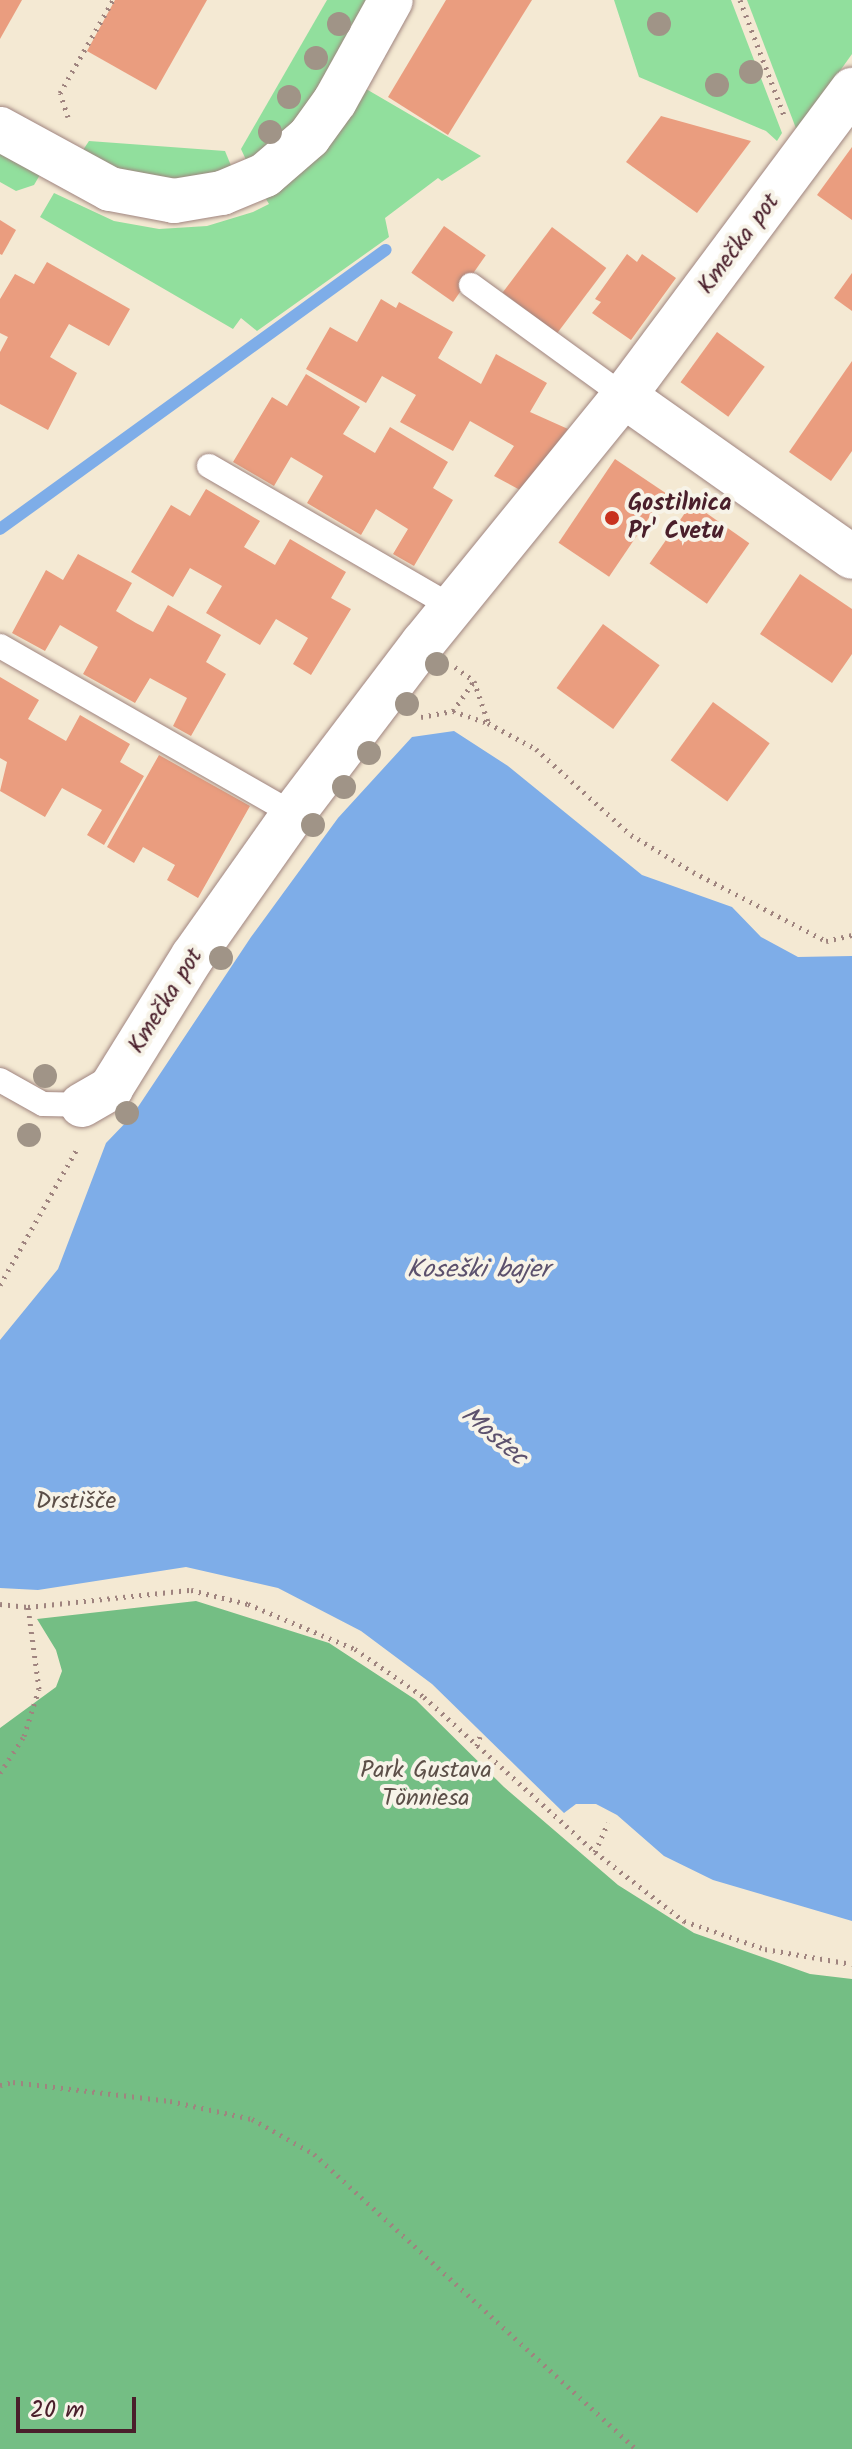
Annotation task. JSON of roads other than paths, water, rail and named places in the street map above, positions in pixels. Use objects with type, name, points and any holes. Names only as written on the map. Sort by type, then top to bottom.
[{"type":"street","points":[[0,129],[110,189],[174,201],[222,193],[265,175],[309,137],[335,101],[391,0]]},
{"type":"street","name":"Kmečka pot","points":[[84,1120],[111,1088],[193,956],[293,814],[452,607],[624,396],[852,90]]},
{"type":"street","points":[[624,396],[852,557]]},
{"type":"lane","points":[[471,285],[624,396]]},
{"type":"lane","points":[[209,466],[452,607]]},
{"type":"lane","points":[[0,646],[293,814]]},
{"type":"lane","points":[[0,1080],[43,1104],[84,1120]]},
{"type":"water","name":"Koseški bajer","points":[[454,731],[508,766],[642,875],[732,907],[761,937],[798,957],[852,956],[852,1921],[713,1880],[664,1856],[617,1815],[596,1804],[576,1804],[564,1813],[432,1684],[361,1631],[278,1588],[186,1567],[38,1590],[0,1588],[0,1340],[58,1269],[106,1143],[132,1116],[251,937],[338,818],[412,737]]},
{"type":"waterway","points":[[0,529],[386,250]]},
{"type":"place","name":"Gostilnica Pr' Cvetu","points":[[612,518]]},
{"type":"water label","name":"Mostec","points":[[493,1437]]},
{"type":"park label","name":"Drstišče","points":[[76,1502]]},
{"type":"park label","name":"Park Gustava Tönniesa","points":[[426,1785]]}]
